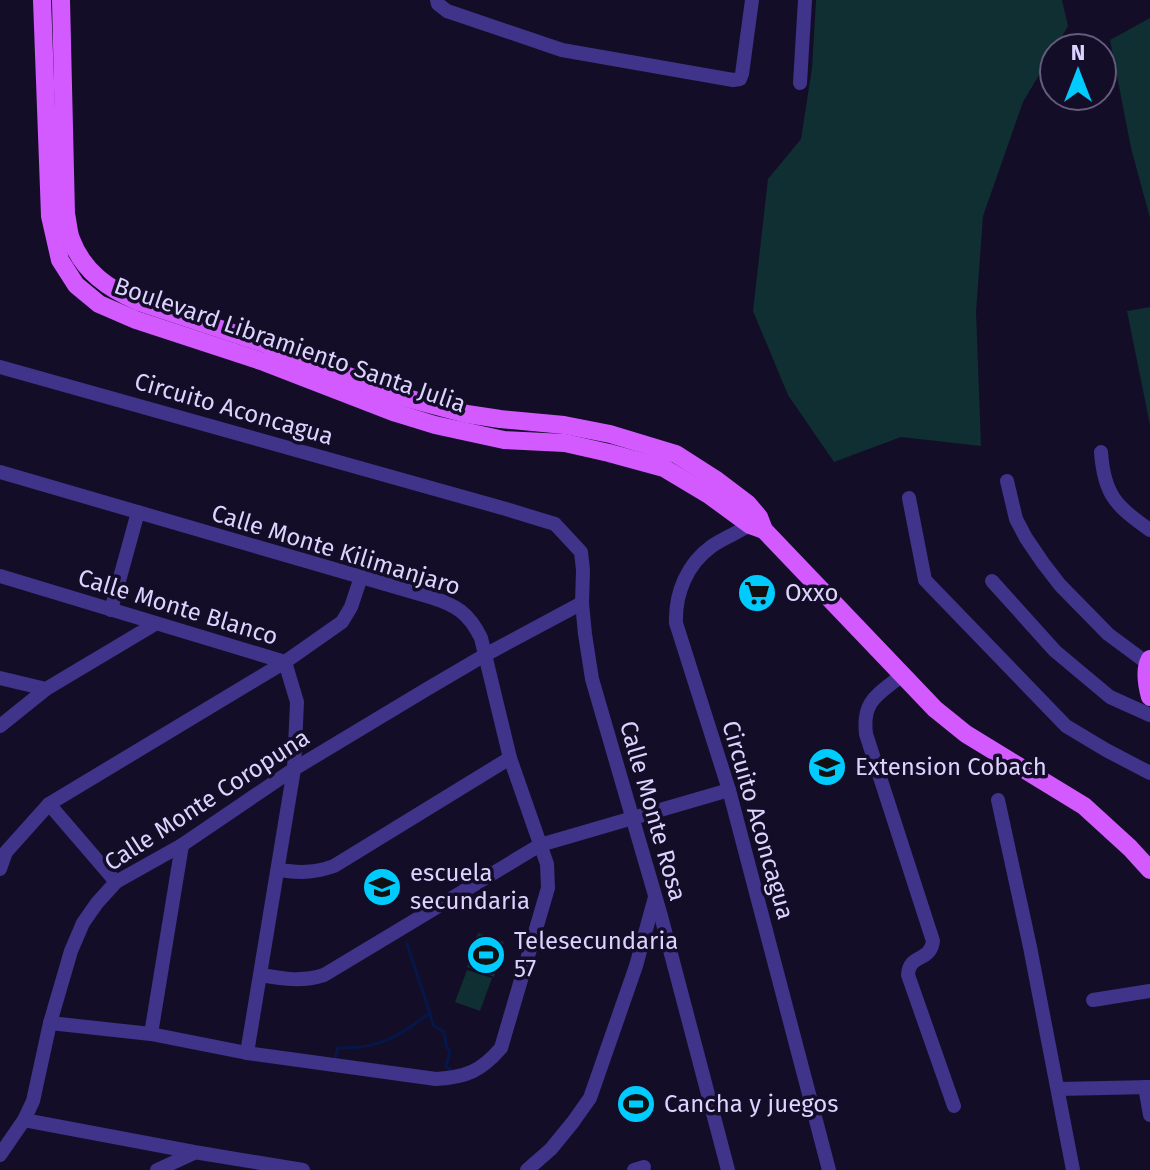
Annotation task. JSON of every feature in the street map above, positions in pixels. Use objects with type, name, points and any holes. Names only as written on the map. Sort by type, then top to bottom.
[{"type":"main road","name":"Boulevard Libramiento Santa Julia","points":[[42,0],[50,216],[60,260],[76,285],[99,304],[136,320],[264,362],[435,425],[504,440],[565,443],[664,468],[757,524],[935,709],[966,734],[1084,806],[1150,870]]},
{"type":"main road","name":"Boulevard Libramiento Santa Julia","points":[[61,0],[66,214],[71,239],[81,259],[112,290],[139,302],[296,354],[399,396],[467,414],[564,425],[610,434],[676,454],[748,504],[757,524]]},
{"type":"main road","points":[[1149,661],[1147,688],[1150,697]]},
{"type":"street","points":[[437,0],[447,11],[562,50],[733,80],[740,79],[742,74],[752,0]]},
{"type":"street","points":[[800,83],[805,0]]},
{"type":"street","name":"Circuito Aconcagua","points":[[0,367],[555,524],[581,552],[582,603]]},
{"type":"street","points":[[1101,452],[1103,476],[1110,494],[1122,509],[1150,530]]},
{"type":"street","name":"Calle Monte Kilimanjaro","points":[[0,472],[457,608],[475,625],[510,758],[547,864],[548,888],[501,1048],[475,1071],[436,1079],[247,1053],[151,1034],[50,1023]]},
{"type":"street","points":[[1007,481],[1016,519],[1060,585],[1108,634],[1149,661]]},
{"type":"street","points":[[909,498],[925,580],[1066,726],[1150,773]]},
{"type":"street","points":[[111,610],[138,512]]},
{"type":"street","name":"Circuito Aconcagua","points":[[757,524],[713,546],[691,568],[683,582],[676,608],[676,623],[729,790],[829,1170]]},
{"type":"street","name":"Calle Monte Blanco","points":[[0,576],[285,662],[297,702],[294,769],[247,1053]]},
{"type":"street","points":[[0,869],[3,854],[49,804],[285,662],[342,622],[351,607],[361,577]]},
{"type":"street","points":[[992,581],[1055,651],[1110,697],[1150,715]]},
{"type":"street","name":"Calle Monte Coropuna","points":[[0,1155],[33,1101],[64,971],[83,923],[116,882],[182,845],[294,769],[485,655],[582,603]]},
{"type":"street","name":"Calle Monte Rosa","points":[[582,603],[592,679],[655,897],[728,1170]]},
{"type":"street","points":[[0,726],[46,689],[155,624]]},
{"type":"street","points":[[902,675],[868,704],[864,719],[866,734],[933,941],[932,950],[926,956],[912,961],[908,975],[954,1106]]},
{"type":"street","points":[[0,678],[46,689]]},
{"type":"street","points":[[279,870],[307,873],[334,866],[510,758]]},
{"type":"street","points":[[261,975],[309,980],[324,975],[540,845],[729,790]]},
{"type":"street","points":[[998,800],[1073,1170]]},
{"type":"street","points":[[49,804],[116,882]]},
{"type":"street","points":[[151,1034],[182,845]]},
{"type":"street","points":[[528,1170],[551,1149],[590,1098],[636,966],[655,897]]},
{"type":"street","points":[[1093,1000],[1150,991]]},
{"type":"street","points":[[1058,1089],[1147,1087],[1150,1115]]},
{"type":"street","points":[[24,1120],[303,1170]]},
{"type":"street","points":[[157,1170],[194,1152]]},
{"type":"green space","points":[[816,0],[1062,0],[1068,26],[1064,32],[1038,32],[1038,77],[1023,102],[983,216],[976,312],[981,446],[901,437],[834,462],[788,395],[753,311],[768,179],[801,139],[812,68]]},
{"type":"green space","points":[[1150,18],[1150,218],[1131,148],[1118,81],[1118,36]]},
{"type":"green space","points":[[1150,307],[1150,425],[1127,311]]},
{"type":"green space","name":"Telesecundaria 57","points":[[478,933],[504,942],[494,977],[467,967]]},
{"type":"green space","name":"Telesecundaria 57","points":[[467,970],[492,978],[480,1011],[455,1002]]},
{"type":"waterway","points":[[407,943],[433,1025],[444,1032],[450,1052],[446,1067],[453,1071]]},
{"type":"waterway","points":[[335,1058],[338,1048],[377,1044],[408,1029],[430,1013]]},
{"type":"place","name":"Oxxo","points":[[757,593]]},
{"type":"place","name":"Extension Cobach","points":[[827,767]]},
{"type":"place","name":"escuela secundaria","points":[[382,887]]},
{"type":"place","name":"Telesecundaria 57","points":[[486,955]]},
{"type":"place","name":"Cancha y juegos","points":[[636,1104]]}]
